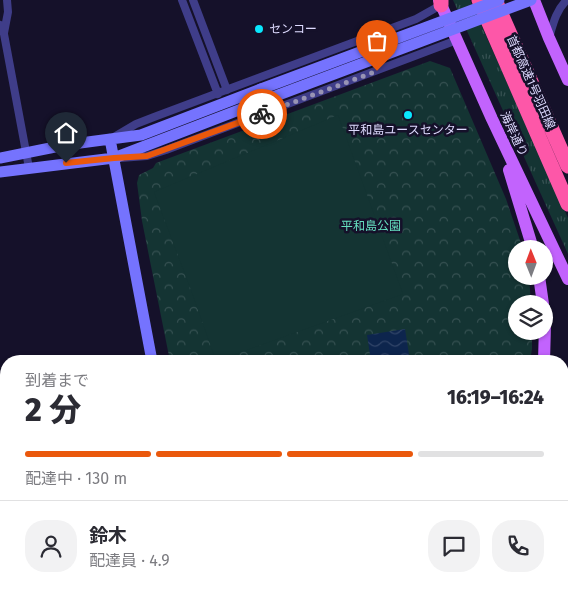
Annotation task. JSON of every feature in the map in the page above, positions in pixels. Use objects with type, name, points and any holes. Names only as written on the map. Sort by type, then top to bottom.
[{"type":"highway","name":"首都高速1号羽田線","points":[[479,0],[568,204]]},
{"type":"highway","name":"首都高速1号羽田線","points":[[497,0],[568,166]]},
{"type":"main road","points":[[532,0],[568,80]]},
{"type":"main road","name":"海岸通り","points":[[440,2],[492,119],[568,278]]},
{"type":"main road","points":[[492,119],[530,240]]},
{"type":"main road","points":[[544,355],[545,340]]},
{"type":"street","points":[[4,34],[8,12],[7,0]]},
{"type":"street","points":[[182,0],[218,94]]},
{"type":"street","points":[[193,0],[227,90]]},
{"type":"street","points":[[114,158],[497,0]]},
{"type":"street","points":[[0,158],[26,152],[140,135],[263,95],[532,0]]},
{"type":"street","points":[[549,38],[556,13],[566,0]]},
{"type":"street","points":[[110,139],[136,124],[416,19],[440,2]]},
{"type":"street","points":[[0,25],[4,34],[29,168]]},
{"type":"street","points":[[0,172],[114,158],[147,156],[457,40]]},
{"type":"street","points":[[110,139],[151,355]]},
{"type":"green space","points":[[453,0],[470,0],[568,218],[568,254]]},
{"type":"green space","name":"平和島公園","points":[[430,61],[450,68],[506,199],[520,240],[508,240],[508,285],[530,285],[530,295],[508,295],[508,340],[532,340],[531,355],[169,355],[142,221],[137,183],[139,175],[153,168],[156,163]]},
{"type":"green space","points":[[338,115],[403,294],[233,355],[214,355],[154,192]]},
{"type":"water","points":[[405,329],[409,355],[370,355],[367,335]]},
{"type":"way so far","points":[[262,114],[377,71]]},
{"type":"place","name":"センコー","points":[[259,29]]},
{"type":"place","name":"平和島ユースセンター","points":[[408,115]]},
{"type":"route","points":[[66,163],[147,156],[262,114]]}]
